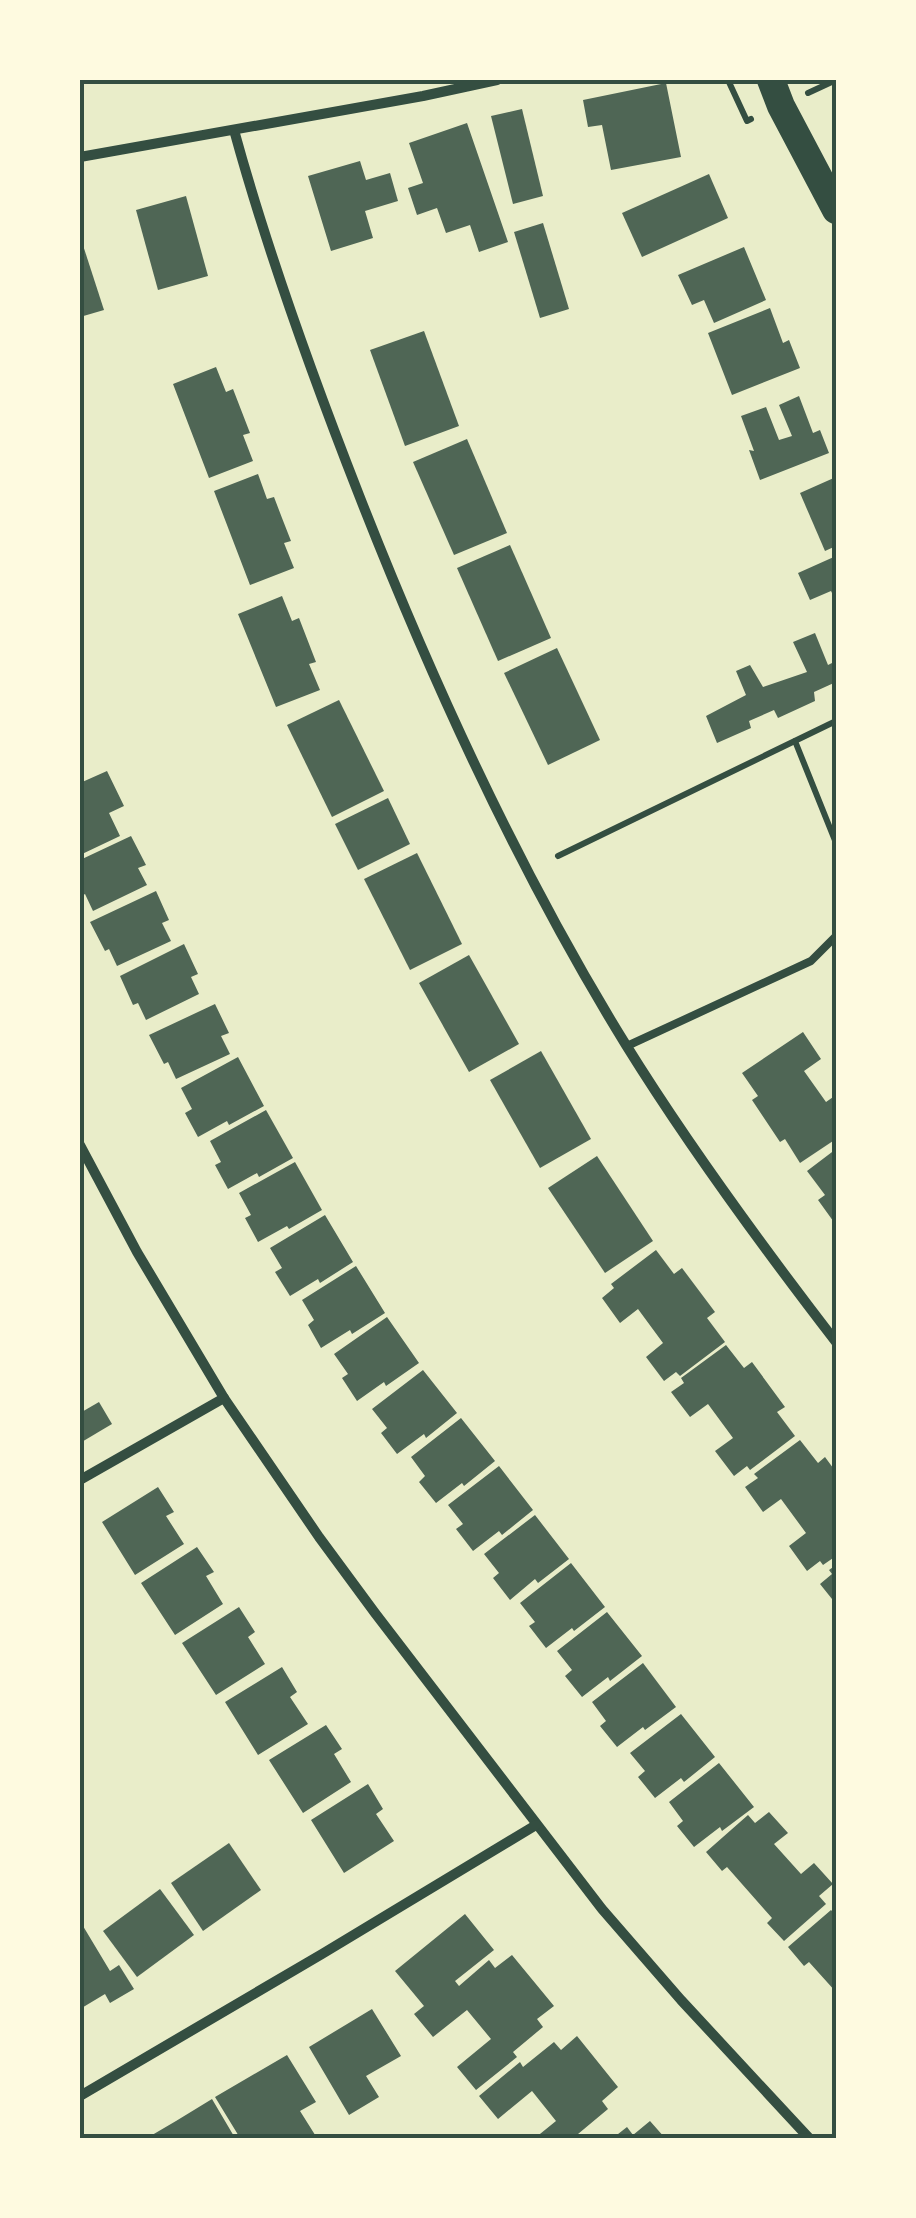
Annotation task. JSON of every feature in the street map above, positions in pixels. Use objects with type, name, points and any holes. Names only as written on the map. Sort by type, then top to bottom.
[{"type":"highway","points":[[771,80],[836,210]]},
{"type":"street","points":[[80,157],[497,80]]},
{"type":"street","points":[[234,130],[304,351],[413,628],[519,853],[627,1046],[767,1251],[836,1342]]},
{"type":"street","points":[[80,1145],[137,1252],[224,1398],[342,1567],[614,1922],[809,2138]]},
{"type":"street","points":[[80,1480],[224,1398]]},
{"type":"street","points":[[80,2096],[536,1824]]},
{"type":"lane","points":[[627,1046],[811,961],[836,936]]},
{"type":"path","points":[[728,80],[747,121]]},
{"type":"path","points":[[808,93],[836,80]]},
{"type":"path","points":[[558,856],[836,722]]},
{"type":"path","points":[[795,741],[836,844]]},
{"type":"building","points":[[666,83],[681,157],[611,170],[602,125],[588,127],[583,100]]},
{"type":"building","points":[[522,109],[543,196],[513,204],[491,116]]},
{"type":"building","points":[[467,123],[508,242],[479,252],[470,225],[446,233],[437,208],[417,215],[408,188],[423,183],[409,143]]},
{"type":"building","points":[[360,161],[366,180],[390,173],[398,201],[365,211],[373,238],[331,251],[308,176]]},
{"type":"building","points":[[709,174],[728,218],[642,257],[622,213]]},
{"type":"building","points":[[186,196],[208,276],[158,290],[136,210]]},
{"type":"building","points":[[543,223],[569,309],[540,318],[514,232]]},
{"type":"building","points":[[80,236],[104,310],[80,317]]},
{"type":"building","points":[[744,247],[766,300],[714,323],[704,300],[692,305],[678,275]]},
{"type":"building","points":[[770,308],[783,343],[789,340],[800,368],[732,395],[708,333]]},
{"type":"building","points":[[424,331],[459,426],[405,446],[370,350]]},
{"type":"building","points":[[216,367],[226,392],[233,389],[250,433],[243,435],[253,461],[209,478],[173,384]]},
{"type":"building","points":[[799,396],[813,433],[820,430],[829,453],[760,480],[741,416],[766,407],[779,440],[792,436],[779,405]]},
{"type":"building","points":[[467,439],[507,533],[454,555],[413,462]]},
{"type":"building","points":[[258,474],[267,499],[274,497],[291,541],[284,543],[294,568],[250,585],[214,491]]},
{"type":"building","points":[[836,477],[836,546],[825,551],[800,493]]},
{"type":"building","points":[[510,545],[551,638],[498,661],[457,568]]},
{"type":"building","points":[[836,556],[836,601],[831,591],[810,600],[798,573]]},
{"type":"building","points":[[282,596],[292,621],[299,618],[316,662],[309,664],[320,690],[276,707],[238,614]]},
{"type":"building","points":[[815,633],[828,665],[836,661],[836,682],[814,692],[815,701],[778,718],[774,710],[749,721],[751,728],[717,743],[706,716],[746,695],[736,671],[750,665],[763,687],[807,672],[793,642]]},
{"type":"building","points":[[557,648],[600,740],[548,765],[504,673]]},
{"type":"building","points":[[339,700],[384,791],[332,817],[287,725]]},
{"type":"building","points":[[107,771],[124,806],[109,813],[120,836],[80,855],[80,783]]},
{"type":"building","points":[[388,798],[410,844],[358,870],[335,824]]},
{"type":"building","points":[[131,836],[146,865],[138,868],[147,885],[93,911],[85,894],[80,897],[80,860]]},
{"type":"building","points":[[417,853],[462,944],[410,970],[364,879]]},
{"type":"building","points":[[156,891],[169,920],[162,923],[171,941],[117,966],[90,922]]},
{"type":"building","points":[[184,944],[198,974],[191,977],[199,994],[146,1020],[138,1003],[133,1005],[120,976]]},
{"type":"building","points":[[469,955],[519,1044],[469,1072],[419,983]]},
{"type":"building","points":[[215,1004],[229,1033],[221,1036],[230,1054],[176,1079],[149,1035]]},
{"type":"building","points":[[803,1032],[821,1059],[804,1071],[826,1102],[836,1095],[836,1139],[800,1163],[785,1139],[780,1142],[752,1100],[758,1096],[742,1073]]},
{"type":"building","points":[[541,1051],[591,1139],[540,1168],[490,1080]]},
{"type":"building","points":[[238,1057],[264,1106],[198,1137],[185,1113],[192,1109],[181,1088]]},
{"type":"building","points":[[266,1110],[293,1158],[228,1189],[215,1165],[221,1162],[210,1141]]},
{"type":"building","points":[[836,1149],[836,1225],[818,1200],[825,1195],[807,1171]]},
{"type":"building","points":[[597,1156],[653,1241],[605,1273],[548,1188]]},
{"type":"building","points":[[295,1162],[322,1210],[258,1242],[245,1218],[251,1215],[239,1193]]},
{"type":"building","points":[[325,1215],[353,1262],[290,1296],[275,1272],[282,1268],[270,1248]]},
{"type":"building","points":[[656,1250],[674,1274],[682,1268],[715,1312],[707,1318],[725,1342],[680,1376],[676,1372],[664,1381],[646,1357],[663,1343],[638,1309],[620,1323],[602,1298],[614,1288],[611,1284]]},
{"type":"building","points":[[356,1266],[385,1313],[321,1348],[308,1325],[314,1320],[302,1300]]},
{"type":"building","points":[[387,1317],[419,1363],[357,1401],[342,1378],[348,1374],[334,1354]]},
{"type":"building","points":[[726,1345],[744,1368],[752,1362],[785,1407],[777,1412],[795,1436],[750,1470],[747,1466],[734,1476],[715,1451],[733,1438],[708,1404],[690,1417],[671,1392],[684,1383],[681,1378]]},
{"type":"building","points":[[423,1370],[457,1413],[426,1438],[424,1434],[397,1454],[381,1433],[387,1428],[372,1409]]},
{"type":"building","points":[[99,1402],[112,1424],[80,1443],[80,1413]]},
{"type":"building","points":[[461,1418],[495,1461],[436,1503],[419,1482],[425,1476],[411,1457]]},
{"type":"building","points":[[800,1440],[818,1463],[825,1457],[836,1472],[836,1556],[807,1571],[789,1546],[806,1533],[781,1499],[763,1512],[745,1487],[758,1478],[754,1474]]},
{"type":"building","points":[[499,1466],[533,1510],[502,1535],[499,1531],[473,1551],[456,1529],[463,1524],[448,1505]]},
{"type":"building","points":[[158,1487],[174,1512],[166,1516],[184,1544],[135,1575],[102,1522]]},
{"type":"building","points":[[535,1515],[569,1559],[510,1600],[493,1578],[499,1573],[484,1554]]},
{"type":"building","points":[[197,1547],[214,1572],[206,1576],[223,1604],[175,1635],[141,1583]]},
{"type":"building","points":[[571,1563],[605,1607],[546,1648],[529,1626],[535,1622],[520,1603]]},
{"type":"building","points":[[836,1565],[836,1604],[820,1584]]},
{"type":"building","points":[[239,1607],[255,1632],[248,1637],[265,1664],[216,1695],[182,1643]]},
{"type":"building","points":[[607,1612],[642,1656],[582,1697],[565,1676],[572,1670],[557,1651]]},
{"type":"building","points":[[643,1663],[676,1707],[617,1747],[600,1726],[606,1721],[592,1702]]},
{"type":"building","points":[[282,1667],[297,1692],[290,1697],[308,1724],[258,1755],[225,1702]]},
{"type":"building","points":[[681,1714],[715,1757],[684,1782],[681,1778],[655,1798],[638,1777],[645,1771],[630,1753]]},
{"type":"building","points":[[326,1725],[342,1749],[334,1754],[351,1782],[303,1813],[269,1760]]},
{"type":"building","points":[[719,1763],[754,1807],[694,1847],[677,1826],[683,1821],[669,1802]]},
{"type":"building","points":[[368,1784],[383,1809],[376,1814],[394,1841],[344,1873],[311,1820]]},
{"type":"building","points":[[769,1812],[788,1833],[774,1844],[801,1874],[814,1863],[833,1884],[819,1896],[826,1904],[784,1941],[767,1923],[772,1918],[727,1867],[722,1871],[706,1852],[748,1815],[755,1823]]},
{"type":"building","points":[[229,1843],[261,1890],[203,1931],[171,1883]]},
{"type":"building","points":[[160,1889],[194,1935],[137,1977],[103,1931]]},
{"type":"building","points":[[831,1910],[836,1915],[836,1992],[809,1962],[804,1966],[788,1947]]},
{"type":"building","points":[[465,1914],[494,1950],[455,1981],[459,1986],[489,1960],[495,1968],[512,1955],[554,2006],[537,2019],[543,2027],[513,2052],[517,2057],[476,2090],[457,2067],[491,2039],[467,2010],[433,2037],[414,2014],[424,2006],[395,1971]]},
{"type":"building","points":[[83,1926],[110,1971],[119,1965],[134,1989],[110,2003],[105,1994],[80,2009],[80,1928]]},
{"type":"building","points":[[372,2009],[401,2056],[366,2076],[379,2097],[349,2115],[309,2047]]},
{"type":"building","points":[[577,2036],[618,2087],[602,2101],[608,2109],[578,2134],[581,2138],[535,2138],[556,2121],[532,2091],[498,2119],[479,2096],[520,2062],[523,2067],[554,2042],[561,2050]]},
{"type":"building","points":[[287,2055],[316,2102],[300,2111],[317,2138],[240,2138],[215,2097]]},
{"type":"building","points":[[212,2099],[235,2138],[147,2138],[176,2121]]},
{"type":"building","points":[[650,2121],[665,2138],[613,2138],[627,2127],[633,2135]]}]
